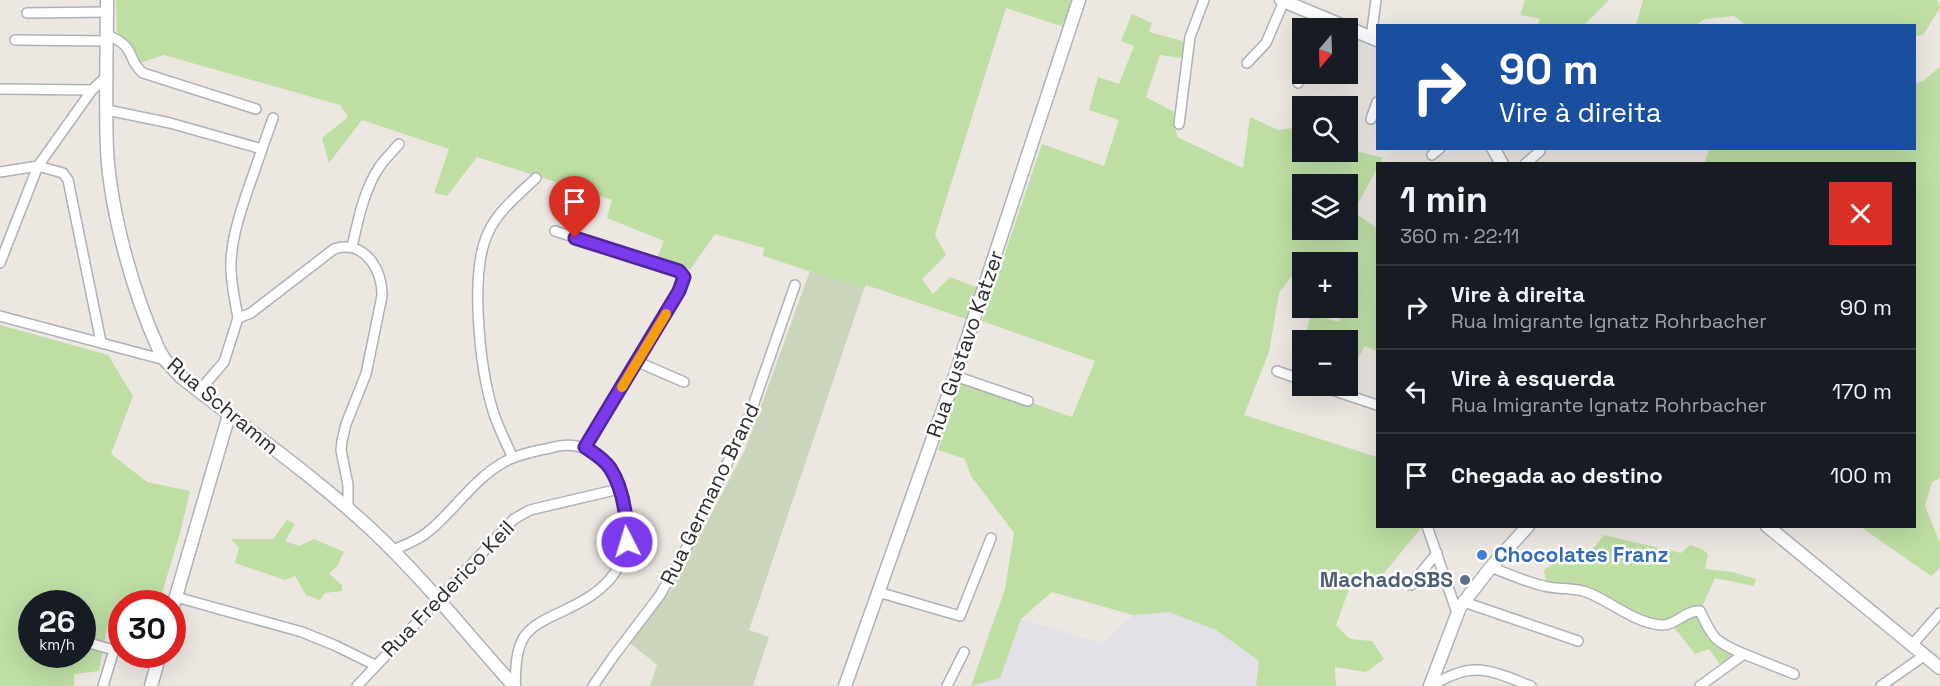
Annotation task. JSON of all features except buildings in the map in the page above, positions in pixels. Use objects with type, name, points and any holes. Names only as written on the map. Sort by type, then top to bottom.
[{"type":"street","name":"Rua Gustavo Katzer","points":[[845,686],[956,376],[1079,0]]},
{"type":"street","points":[[1179,124],[1190,37],[1204,0]]},
{"type":"street","points":[[1247,63],[1266,43],[1283,1],[1374,39],[1376,0]]},
{"type":"street","points":[[27,13],[107,6]]},
{"type":"street","name":"Rua Schramm","points":[[107,6],[108,160],[117,220],[138,291],[155,340],[165,360],[199,391],[348,508],[439,598],[515,686]]},
{"type":"street","points":[[15,40],[118,39],[129,47],[137,66],[144,73],[256,109]]},
{"type":"street","points":[[0,263],[38,166],[92,90],[108,75]]},
{"type":"street","points":[[0,88],[92,90]]},
{"type":"street","points":[[1371,119],[1376,105]]},
{"type":"street","points":[[107,110],[170,123],[262,149]]},
{"type":"street","points":[[199,391],[224,362],[238,318],[231,273],[232,253],[236,232],[273,118]]},
{"type":"street","points":[[352,247],[374,176],[399,144]]},
{"type":"street","points":[[1432,155],[1438,150]]},
{"type":"street","points":[[1527,162],[1539,150]]},
{"type":"street","points":[[0,172],[38,166],[55,170],[68,180],[101,342]]},
{"type":"street","points":[[513,458],[493,412],[487,385],[480,326],[479,271],[483,245],[493,224],[512,201],[536,178]]},
{"type":"street","points":[[555,231],[682,274],[684,281],[638,362],[585,447]]},
{"type":"street","points":[[238,318],[251,313],[328,253],[339,247],[352,247],[369,258],[379,272],[382,296],[366,374],[346,424],[342,441],[341,450],[348,485],[348,508]]},
{"type":"street","name":"Rua Germano Brand","points":[[593,686],[666,586],[703,515],[748,420],[795,285]]},
{"type":"street","points":[[0,316],[165,360]]},
{"type":"street","points":[[638,362],[684,381]]},
{"type":"street","points":[[1277,371],[1292,376]]},
{"type":"street","points":[[956,376],[1028,400]]},
{"type":"street","points":[[1350,396],[1376,405]]},
{"type":"street","points":[[178,590],[229,415]]},
{"type":"street","points":[[393,550],[430,531],[482,478],[513,458],[555,446],[574,445],[585,447],[609,466],[619,489],[627,534],[626,550],[621,564],[596,592],[540,622],[525,636],[516,662],[515,686]]},
{"type":"street","name":"Rua Frederico Keil","points":[[357,686],[506,526],[522,514],[619,489]]},
{"type":"street","points":[[1428,528],[1460,607]]},
{"type":"street","points":[[1431,686],[1460,607],[1491,567],[1526,528]]},
{"type":"street","points":[[1769,528],[1940,668]]},
{"type":"street","points":[[878,592],[960,616],[991,538]]},
{"type":"street","points":[[1411,585],[1437,553]]},
{"type":"street","points":[[1491,567],[1545,586],[1581,590],[1614,608],[1658,625],[1669,624],[1689,613],[1700,611],[1710,633],[1718,642],[1794,674]]},
{"type":"street","points":[[186,600],[312,636],[375,665]]},
{"type":"street","points":[[1460,607],[1578,641]]},
{"type":"street","points":[[1912,645],[1940,613]]},
{"type":"street","points":[[96,645],[114,650],[104,686]]},
{"type":"street","points":[[947,686],[964,652]]},
{"type":"street","points":[[1700,686],[1743,654]]},
{"type":"street","points":[[1881,686],[1924,655]]},
{"type":"street","points":[[151,686],[156,668]]},
{"type":"street","points":[[1431,686],[1452,674],[1478,669],[1531,686]]},
{"type":"street","points":[[1896,686],[1900,674]]},
{"type":"shaded area","points":[[997,609],[1021,619],[1103,644],[1133,615],[1169,611],[1216,630],[1259,661],[1256,686],[971,686]]},
{"type":"green space","points":[[116,0],[1073,0],[1064,27],[1006,8],[935,235],[946,255],[922,279],[933,294],[950,277],[978,288],[966,319],[866,285],[864,289],[763,256],[764,248],[715,234],[690,270],[657,258],[664,241],[607,218],[612,200],[477,157],[447,196],[434,193],[449,149],[362,120],[329,163],[322,138],[348,117],[340,105],[164,55],[140,63],[134,50],[117,36]]},
{"type":"green space","points":[[1525,0],[1609,0],[1585,24],[1538,24],[1540,19],[1520,15]]},
{"type":"green space","points":[[1643,0],[1937,0],[1940,8],[1923,35],[1916,36],[1916,24],[1744,24],[1734,16],[1705,19],[1698,24],[1636,24]]},
{"type":"green space","points":[[1132,14],[1152,23],[1149,32],[1183,41],[1185,54],[1181,58],[1160,55],[1146,97],[1174,112],[1177,137],[1243,168],[1250,117],[1278,130],[1292,128],[1292,162],[1358,162],[1358,152],[1383,158],[1381,162],[1376,162],[1376,171],[1358,203],[1358,174],[1292,174],[1292,240],[1358,240],[1358,215],[1376,227],[1376,351],[1365,346],[1358,358],[1358,330],[1307,330],[1310,318],[1325,318],[1339,322],[1341,318],[1358,318],[1358,252],[1292,252],[1292,276],[1279,293],[1269,352],[1244,415],[1376,457],[1376,528],[1421,528],[1379,579],[1349,589],[1336,625],[1350,639],[1372,641],[1384,659],[1366,672],[1335,667],[1336,686],[1256,686],[1259,661],[1216,630],[1169,612],[1133,615],[1052,592],[1021,619],[1000,678],[971,686],[1005,589],[1014,533],[971,476],[965,459],[938,450],[962,378],[1072,417],[1095,361],[982,321],[1042,144],[1104,166],[1119,120],[1089,110],[1098,77],[1119,84],[1134,46],[1121,41]]},
{"type":"green space","points":[[1940,67],[1940,478],[1932,482],[1925,506],[1940,543],[1940,568],[1931,576],[1862,528],[1916,528],[1916,162],[1705,162],[1709,150],[1916,150],[1916,83],[1923,81]]},
{"type":"green space","points":[[810,271],[864,289],[749,630],[769,637],[753,686],[650,686],[657,665],[629,642],[671,590],[745,450]]},
{"type":"green space","points":[[0,325],[108,355],[133,396],[111,454],[147,482],[190,491],[163,590],[108,590],[108,627],[99,671],[74,674],[74,686],[0,686]]},
{"type":"green space","points":[[287,520],[295,524],[285,541],[299,546],[314,539],[344,552],[337,566],[329,574],[342,585],[342,591],[325,593],[320,600],[306,595],[295,576],[285,580],[235,563],[239,548],[231,539],[273,539]]},
{"type":"green space","points":[[1604,535],[1681,553],[1690,545],[1708,554],[1705,569],[1732,572],[1756,579],[1754,586],[1715,578],[1699,613],[1704,627],[1740,654],[1722,667],[1709,649],[1695,654],[1670,622],[1647,620],[1592,592],[1546,585],[1544,570],[1563,556],[1583,561]]},
{"type":"slow traffic","points":[[622,387],[666,314]]},
{"type":"place","name":"Chocolates Franz","points":[[1482,555]]},
{"type":"place","name":"MachadoSBS","points":[[1465,580]]},
{"type":"route","points":[[575,238],[679,271],[684,277],[679,291],[638,362],[585,447],[609,466],[614,476],[624,512],[627,542]]}]
